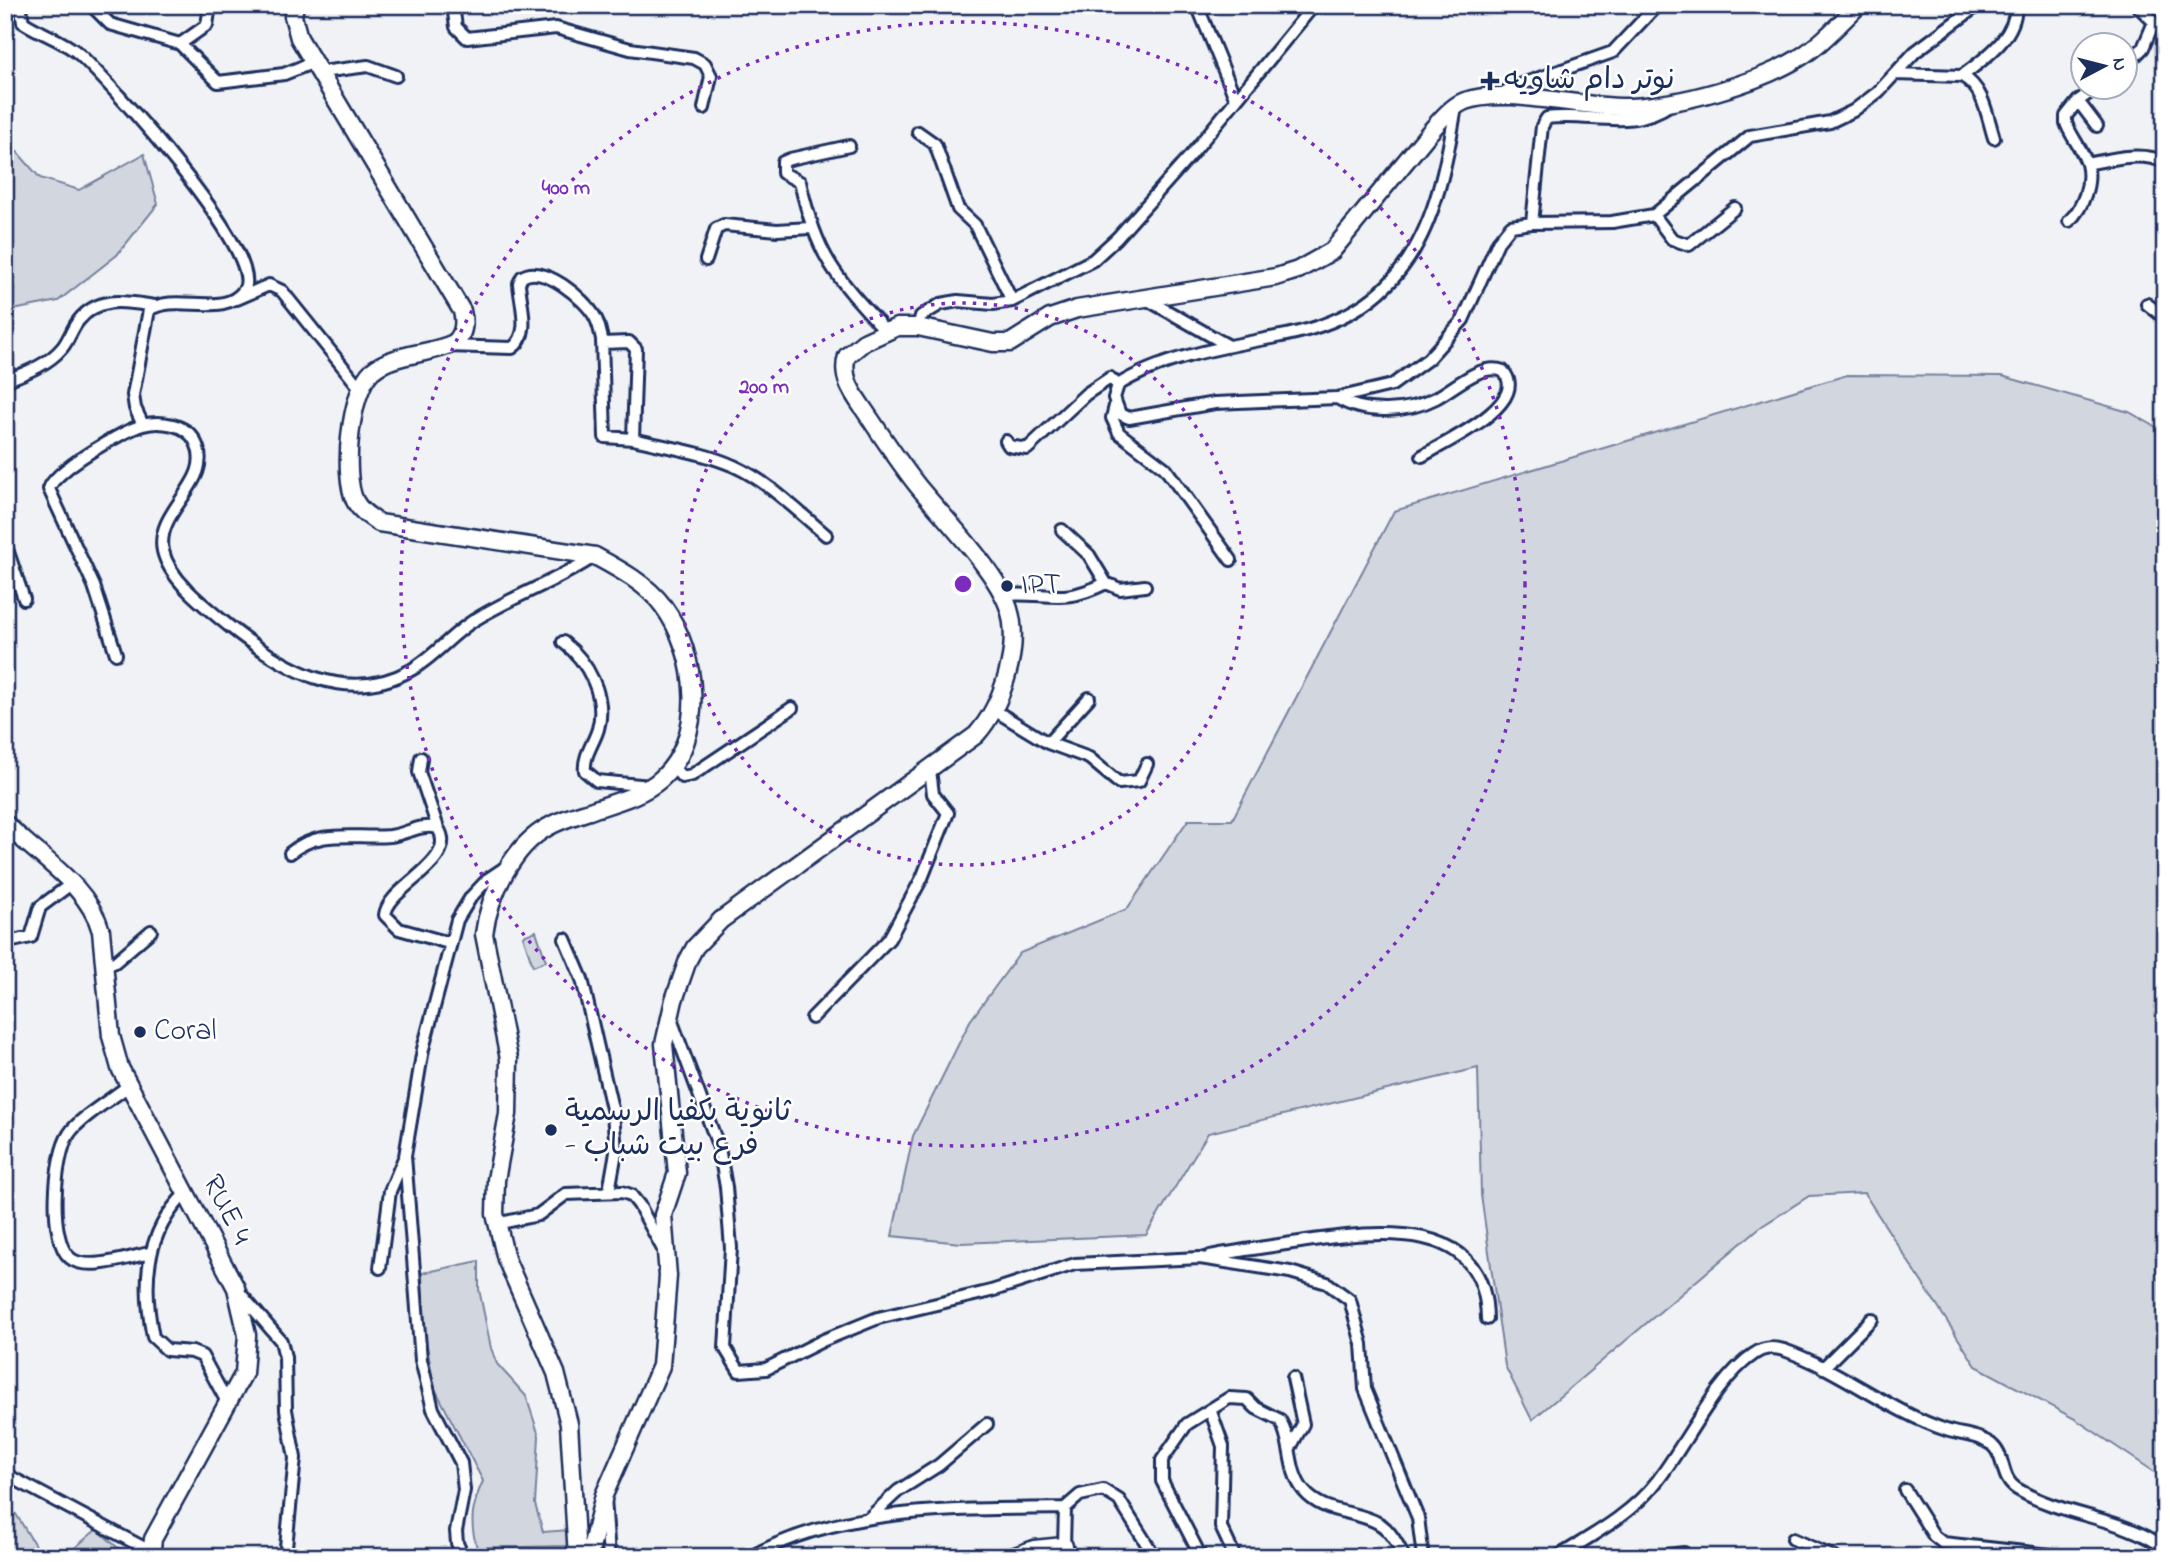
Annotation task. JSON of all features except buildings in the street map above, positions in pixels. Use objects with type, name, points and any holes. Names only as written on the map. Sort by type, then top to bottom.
[{"type":"street","points":[[20,5],[23,22],[80,55],[195,183],[243,265],[247,285],[235,300]]},
{"type":"street","points":[[91,5],[110,23],[180,44],[218,82],[317,67],[368,66],[396,76]]},
{"type":"street","points":[[180,44],[207,25],[209,12],[204,5]]},
{"type":"street","points":[[295,5],[294,24],[317,67],[462,311],[463,331],[459,339],[447,346],[374,370],[360,388],[348,472],[355,501],[379,523],[595,556],[617,568],[652,593],[676,628],[687,664],[692,709],[686,743],[673,767],[651,786],[632,796],[545,828],[509,865],[488,879],[471,897],[449,943],[423,1049],[405,1156],[390,1191],[380,1268]]},
{"type":"street","points":[[453,5],[456,27],[467,38],[556,28],[630,49],[695,58],[705,64],[711,76],[705,108]]},
{"type":"street","points":[[1197,5],[1236,100]]},
{"type":"street","points":[[918,327],[921,316],[941,304],[958,300],[1003,304],[1060,279],[1103,252],[1190,156],[1314,5]]},
{"type":"street","points":[[1496,97],[1514,87],[1613,51],[1657,5]]},
{"type":"street","points":[[589,1557],[604,1494],[661,1366],[665,1345],[666,1254],[663,1215],[677,1173],[664,1044],[670,1016],[695,947],[721,920],[881,801],[930,771],[976,735],[994,710],[1012,640],[1011,616],[1003,595],[959,533],[914,481],[845,378],[847,356],[885,330],[918,327],[993,343],[1010,343],[1060,313],[1276,277],[1320,260],[1344,238],[1429,133],[1456,106],[1466,101],[1496,97],[1630,107],[1677,100],[1738,83],[1788,64],[1812,48],[1859,5]]},
{"type":"street","points":[[1115,406],[1120,414],[1129,418],[1215,403],[1337,398],[1392,385],[1428,359],[1463,320],[1505,231],[1532,223],[1612,222],[1654,215],[1750,136],[1830,122],[1844,116],[1895,74],[1915,52],[1978,5]]},
{"type":"street","points":[[1962,76],[1988,56],[2007,34],[2014,20],[2016,5]]},
{"type":"street","points":[[2137,5],[2165,33]]},
{"type":"street","points":[[2138,53],[2143,48],[2154,22]]},
{"type":"street","points":[[1895,74],[1962,76],[1976,85],[1994,138]]},
{"type":"street","points":[[1532,223],[1542,126],[1547,118],[1649,118],[1677,100]]},
{"type":"street","points":[[2069,221],[2079,212],[2084,198],[2087,164],[2066,123],[2067,116],[2077,102]]},
{"type":"street","points":[[2079,102],[2098,126]]},
{"type":"street","points":[[1231,560],[1165,468],[1119,433],[1112,418],[1118,385],[1134,375],[1229,346],[1306,331],[1339,320],[1396,278],[1427,227],[1446,167],[1456,106]]},
{"type":"street","points":[[918,132],[935,144],[958,209],[973,221],[1012,301]]},
{"type":"street","points":[[849,146],[783,162],[783,173],[800,182],[810,228],[836,275],[885,330]]},
{"type":"street","points":[[2087,164],[2124,157],[2146,157],[2165,162]]},
{"type":"street","points":[[1654,215],[1672,239],[1689,244],[1735,208]]},
{"type":"street","points":[[706,260],[716,229],[724,225],[777,230],[810,228]]},
{"type":"street","points":[[447,346],[506,350],[519,344],[524,328],[519,283],[522,277],[532,273],[562,284],[586,304],[599,325],[605,437],[633,439],[709,456],[734,466],[771,488],[826,535]]},
{"type":"street","points":[[5,381],[49,360],[63,347],[78,321],[99,303],[124,301],[155,306],[235,300],[269,285],[282,291],[360,388]]},
{"type":"street","points":[[1146,299],[1229,346]]},
{"type":"street","points":[[2147,304],[2165,318]]},
{"type":"street","points":[[143,425],[135,408],[133,395],[145,317],[155,306]]},
{"type":"street","points":[[602,343],[629,342],[636,349],[633,439]]},
{"type":"street","points":[[1337,398],[1352,407],[1366,410],[1422,404],[1487,369],[1503,372],[1510,384],[1508,396],[1494,413],[1422,456]]},
{"type":"street","points":[[1006,441],[1009,446],[1027,449],[1086,394],[1111,378],[1118,385]]},
{"type":"street","points":[[116,654],[90,576],[49,489],[51,481],[62,470],[143,425],[163,423],[181,428],[195,441],[199,453],[200,468],[162,531],[163,553],[168,565],[195,596],[242,636],[327,682],[366,686],[409,671],[475,620],[575,570],[595,556]]},
{"type":"street","points":[[1062,530],[1089,555],[1105,583],[1120,589],[1145,586]]},
{"type":"street","points":[[5,543],[24,599]]},
{"type":"street","points":[[1003,595],[1028,593],[1068,598],[1105,583]]},
{"type":"street","points":[[563,642],[587,665],[598,701],[598,727],[585,760],[588,775],[602,782],[651,786]]},
{"type":"street","points":[[1048,743],[1089,698]]},
{"type":"street","points":[[673,767],[682,777],[692,775],[792,708]]},
{"type":"street","points":[[994,710],[1048,743],[1090,758],[1119,783],[1139,781],[1147,764]]},
{"type":"street","points":[[421,758],[420,777],[442,840],[435,860],[393,898],[386,906],[385,915],[399,929],[449,943]]},
{"type":"street","points":[[812,1018],[882,949],[922,878],[948,813],[933,794],[930,771]]},
{"type":"street","name":"RUE 4","points":[[5,823],[71,884],[99,923],[111,1036],[128,1086],[236,1289],[245,1325],[247,1361],[241,1382],[227,1402],[153,1539],[150,1554]]},
{"type":"street","points":[[290,853],[299,845],[320,838],[389,836],[427,826],[438,828]]},
{"type":"street","points":[[509,865],[488,915],[484,934],[509,1059],[508,1114],[496,1180],[496,1224],[513,1278],[556,1373],[569,1424],[577,1557]]},
{"type":"street","points":[[8,942],[32,937],[40,907],[71,884]]},
{"type":"street","points":[[104,966],[115,962],[151,931]]},
{"type":"street","points":[[565,939],[582,979],[613,1113],[616,1152],[608,1191]]},
{"type":"street","points":[[670,1016],[715,1128],[719,1148],[726,1187],[731,1248],[725,1348],[739,1371],[766,1369],[824,1340],[878,1318],[991,1290],[1054,1269],[1110,1260],[1200,1258],[1354,1233],[1420,1236],[1449,1246],[1464,1257],[1486,1301],[1487,1319]]},
{"type":"street","points":[[128,1086],[71,1130],[64,1142],[59,1166],[57,1236],[70,1258],[81,1263],[105,1263],[149,1252]]},
{"type":"street","points":[[405,1156],[421,1360],[433,1409],[461,1463],[464,1478],[456,1531],[462,1555]]},
{"type":"street","points":[[496,1224],[537,1214],[566,1194],[608,1191],[631,1195],[666,1254]]},
{"type":"street","points":[[186,1193],[167,1214],[149,1252],[147,1267],[151,1330],[156,1343],[167,1350],[192,1352],[202,1356],[227,1402]]},
{"type":"street","points":[[1200,1258],[1290,1272],[1327,1283],[1350,1300],[1362,1344],[1365,1389],[1418,1518],[1423,1557]]},
{"type":"street","points":[[236,1289],[269,1325],[281,1342],[285,1357],[286,1410],[295,1458],[285,1557]]},
{"type":"street","points":[[1823,1368],[1872,1318]]},
{"type":"street","points":[[1557,1557],[1642,1500],[1660,1478],[1694,1423],[1746,1360],[1756,1352],[1776,1348],[1823,1368],[1914,1418],[1992,1445],[1999,1454],[2007,1481],[2015,1489],[2043,1502],[2133,1530],[2165,1548]]},
{"type":"street","points":[[1290,1448],[1303,1424],[1293,1378]]},
{"type":"street","points":[[1201,1557],[1162,1481],[1161,1469],[1166,1454],[1187,1424],[1211,1412],[1229,1398],[1247,1399],[1256,1408],[1280,1420],[1290,1448],[1293,1468],[1305,1493],[1340,1513],[1380,1523],[1394,1539],[1404,1557]]},
{"type":"street","points":[[1211,1412],[1223,1446],[1222,1527],[1235,1557]]},
{"type":"street","points":[[869,1518],[898,1490],[939,1465],[987,1424]]},
{"type":"street","points":[[5,1474],[150,1554]]},
{"type":"street","points":[[1905,1490],[1934,1536],[1943,1543],[2070,1557]]},
{"type":"street","points":[[750,1557],[821,1526],[869,1518],[1065,1508],[1080,1495],[1092,1491],[1112,1493],[1155,1557]]},
{"type":"street","points":[[604,1494],[608,1509],[609,1557]]},
{"type":"street","points":[[1012,1557],[1034,1549],[1065,1551],[1065,1508]]},
{"type":"street","points":[[1793,1539],[1834,1557]]},
{"type":"street","points":[[1648,1557],[1684,1553]]},
{"type":"shaded area","points":[[5,138],[40,178],[79,190],[144,154],[158,204],[117,255],[58,301],[13,310],[5,218]]},
{"type":"shaded area","points":[[1847,375],[2002,376],[2129,412],[2165,432],[2165,1479],[2075,1419],[1976,1366],[1864,1193],[1809,1196],[1759,1228],[1532,1420],[1505,1366],[1481,1195],[1478,1068],[1208,1133],[1146,1235],[961,1243],[892,1236],[913,1136],[970,1021],[1020,953],[1127,909],[1188,820],[1232,820],[1394,511]]},
{"type":"shaded area","points":[[536,931],[546,961],[533,966],[523,936]]},
{"type":"shaded area","points":[[479,1261],[479,1289],[491,1348],[497,1364],[526,1396],[539,1436],[535,1504],[543,1532],[569,1530],[567,1546],[477,1548],[473,1514],[483,1481],[434,1387],[424,1328],[422,1273]]},
{"type":"shaded area","points":[[5,1503],[16,1514],[42,1557],[5,1557]]},
{"type":"shaded area","points":[[97,1529],[128,1557],[64,1557]]},
{"type":"place","name":"نوتر دام شاويه","points":[[1490,81]]},
{"type":"place","name":"IPT","points":[[1007,586]]},
{"type":"place","name":"Coral","points":[[140,1032]]},
{"type":"place","name":"ثانوية بكفيا الرسمية - فرع بيت شباب","points":[[551,1130]]}]
